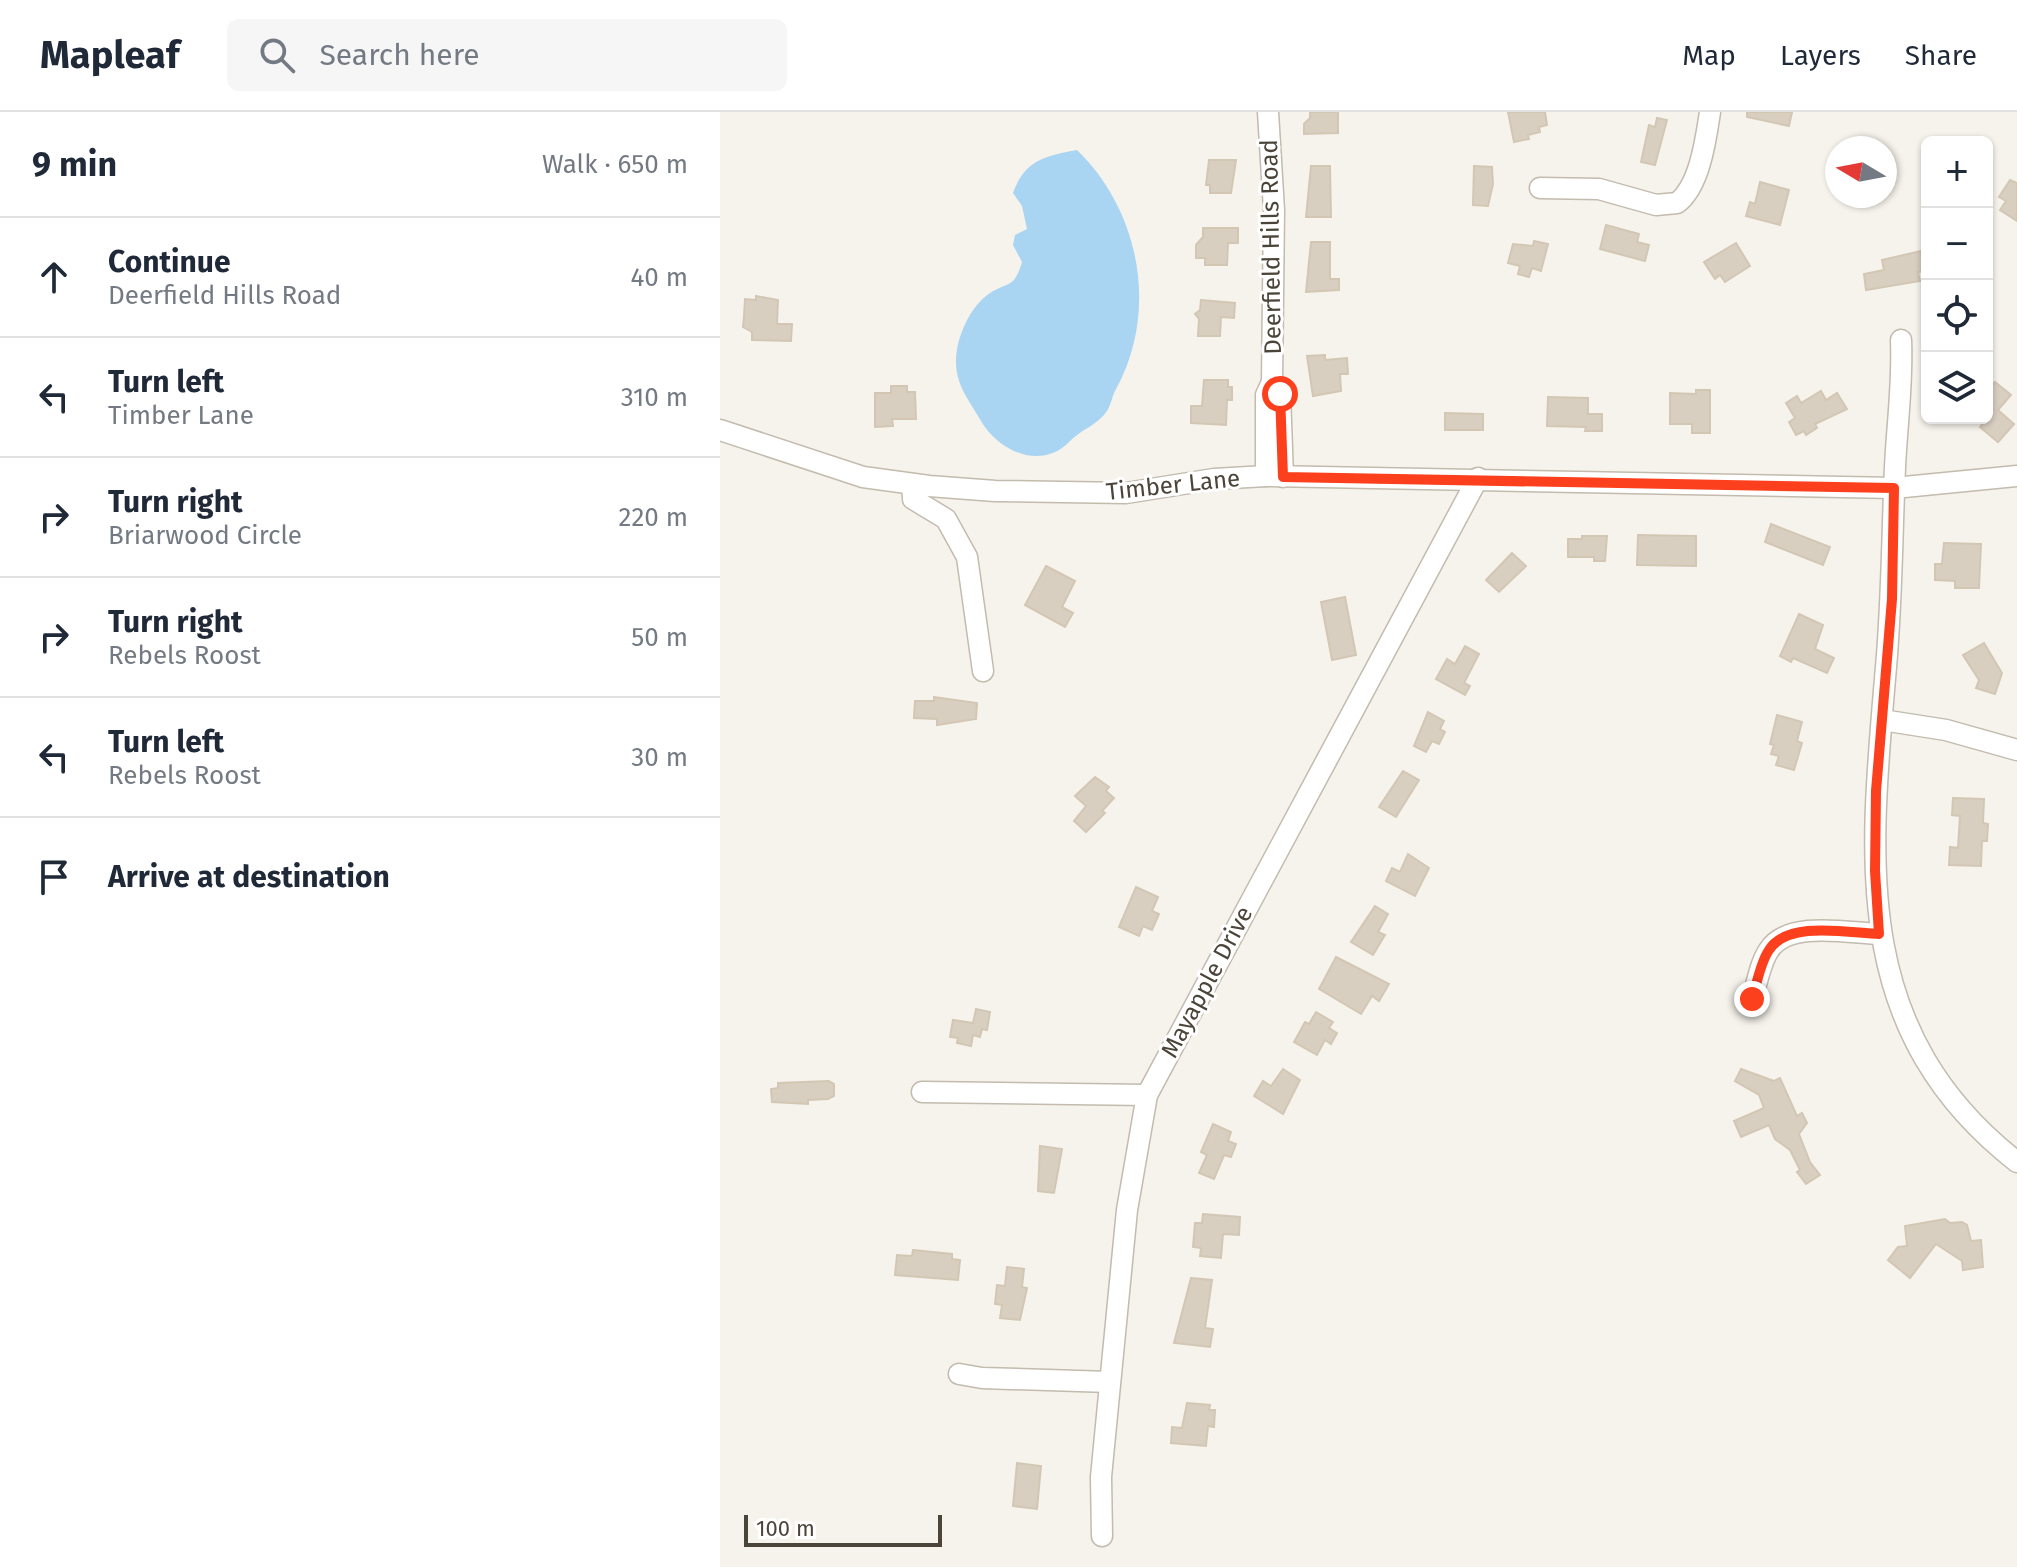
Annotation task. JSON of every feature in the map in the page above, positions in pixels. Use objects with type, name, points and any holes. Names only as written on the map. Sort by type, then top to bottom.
[{"type":"street","name":"Deerfield Hills Road","points":[[1268,112],[1274,210],[1272,382],[1266,395],[1274,477]]},
{"type":"street","points":[[1540,188],[1599,189],[1656,205],[1677,203],[1688,193],[1694,177],[1710,112]]},
{"type":"street","points":[[1901,340],[1903,382],[1894,488],[1892,599],[1875,817],[1879,934],[1894,993],[1929,1067],[1971,1119],[2017,1162]]},
{"type":"street","name":"Timber Lane","points":[[720,430],[839,471],[912,484],[995,491],[1126,493],[1214,479],[1274,477],[1478,478],[1894,488],[2017,476]]},
{"type":"street","name":"Mayapple Drive","points":[[1102,1536],[1101,1477],[1127,1210],[1147,1095],[1478,478]]},
{"type":"street","points":[[912,484],[913,499],[946,519],[967,557],[983,671]]},
{"type":"street","points":[[1882,720],[1946,730],[2017,750]]},
{"type":"street","points":[[1752,999],[1769,950],[1781,938],[1802,932],[1879,934]]},
{"type":"street","points":[[922,1092],[1147,1095]]},
{"type":"street","points":[[959,1374],[982,1378],[1110,1382]]},
{"type":"water","points":[[1077,150],[1099,175],[1116,202],[1128,232],[1136,263],[1139,295],[1137,327],[1129,359],[1103,416],[1059,450],[1034,456],[1010,449],[981,421],[958,379],[957,349],[964,326],[978,304],[990,293],[1013,281],[1019,271],[1022,262],[1013,245],[1015,235],[1027,229],[1022,206],[1013,193],[1018,182],[1038,161]]},
{"type":"building","points":[[1310,112],[1338,112],[1338,133],[1304,134],[1304,124],[1310,118]]},
{"type":"building","points":[[1508,112],[1545,112],[1547,125],[1539,127],[1540,132],[1528,135],[1529,139],[1514,142]]},
{"type":"building","points":[[1747,112],[1792,112],[1789,126],[1747,117]]},
{"type":"building","points":[[1657,118],[1667,120],[1655,165],[1641,162],[1649,125],[1655,127]]},
{"type":"building","points":[[1209,160],[1236,160],[1231,193],[1210,193],[1210,185],[1206,185]]},
{"type":"building","points":[[1311,166],[1330,166],[1331,217],[1306,217]]},
{"type":"building","points":[[1474,166],[1492,167],[1493,184],[1488,206],[1473,205]]},
{"type":"building","points":[[2010,180],[2017,183],[2017,221],[2000,210],[2006,201],[1999,197]]},
{"type":"building","points":[[1760,182],[1789,190],[1780,225],[1746,216],[1750,202],[1755,204]]},
{"type":"building","points":[[1606,225],[1639,234],[1637,242],[1649,245],[1645,261],[1600,249]]},
{"type":"building","points":[[1203,228],[1238,228],[1238,243],[1228,243],[1227,265],[1205,265],[1205,258],[1196,258],[1196,245],[1203,237]]},
{"type":"building","points":[[1534,241],[1548,244],[1541,271],[1532,268],[1529,277],[1518,274],[1520,266],[1508,263],[1513,244],[1533,246]]},
{"type":"building","points":[[1311,242],[1330,242],[1330,279],[1339,279],[1339,290],[1306,292]]},
{"type":"building","points":[[1736,243],[1750,266],[1725,282],[1720,275],[1715,279],[1704,262]]},
{"type":"building","points":[[1921,251],[1920,281],[1866,290],[1864,274],[1884,270],[1882,260]]},
{"type":"building","points":[[756,296],[778,300],[777,324],[792,324],[791,341],[752,340],[752,332],[743,327],[745,299],[756,300]]},
{"type":"building","points":[[1201,300],[1235,303],[1234,318],[1221,317],[1220,336],[1198,336],[1199,319],[1195,314],[1200,310]]},
{"type":"building","points":[[1325,355],[1325,360],[1347,358],[1348,374],[1340,374],[1341,391],[1313,396],[1307,356]]},
{"type":"building","points":[[1204,380],[1228,380],[1228,387],[1232,387],[1232,400],[1227,400],[1226,425],[1191,423],[1191,406],[1202,406]]},
{"type":"building","points":[[1995,382],[2011,395],[1998,410],[2014,424],[1998,442],[1980,427],[1993,424]]},
{"type":"building","points":[[891,386],[907,386],[907,392],[915,392],[916,419],[892,419],[893,426],[875,427],[875,393],[891,393]]},
{"type":"building","points":[[1696,390],[1710,390],[1710,433],[1692,433],[1692,424],[1670,424],[1670,393],[1696,394]]},
{"type":"building","points":[[1821,391],[1826,400],[1837,393],[1847,409],[1815,424],[1817,428],[1806,435],[1804,431],[1796,435],[1789,422],[1795,418],[1786,403],[1797,396],[1801,403]]},
{"type":"building","points":[[1548,397],[1588,398],[1588,414],[1602,414],[1602,431],[1585,431],[1586,427],[1547,426]]},
{"type":"building","points":[[1445,413],[1483,414],[1483,430],[1445,430]]},
{"type":"building","points":[[1771,524],[1830,547],[1823,565],[1765,542]]},
{"type":"building","points":[[1638,535],[1696,536],[1696,566],[1637,565]]},
{"type":"building","points":[[1582,536],[1607,536],[1605,561],[1594,561],[1594,557],[1568,557],[1568,539],[1582,539]]},
{"type":"building","points":[[1944,543],[1981,544],[1979,588],[1955,588],[1955,581],[1935,580],[1935,564],[1942,564]]},
{"type":"building","points":[[1512,553],[1526,566],[1499,592],[1486,580]]},
{"type":"building","points":[[1046,566],[1075,581],[1062,607],[1073,613],[1065,627],[1025,605]]},
{"type":"building","points":[[1345,597],[1356,655],[1332,660],[1321,602]]},
{"type":"building","points":[[1799,614],[1823,625],[1815,649],[1834,658],[1827,673],[1793,658],[1791,662],[1780,656]]},
{"type":"building","points":[[1984,643],[2002,673],[1995,694],[1976,688],[1979,680],[1963,655]]},
{"type":"building","points":[[1465,646],[1479,654],[1464,683],[1470,686],[1465,695],[1436,679],[1447,659],[1455,664]]},
{"type":"building","points":[[934,697],[977,703],[976,719],[937,725],[937,719],[914,718],[915,701],[934,701]]},
{"type":"building","points":[[1428,712],[1444,721],[1440,729],[1445,732],[1439,744],[1432,741],[1426,752],[1414,746]]},
{"type":"building","points":[[1777,715],[1802,722],[1797,741],[1802,743],[1794,770],[1776,765],[1779,756],[1771,754],[1774,745],[1770,744]]},
{"type":"building","points":[[1403,771],[1419,780],[1396,817],[1379,807]]},
{"type":"building","points":[[1095,777],[1109,787],[1106,791],[1114,798],[1102,811],[1105,813],[1086,832],[1074,821],[1086,806],[1075,796]]},
{"type":"building","points":[[1953,798],[1984,799],[1983,823],[1988,824],[1987,841],[1982,841],[1981,866],[1949,865],[1950,847],[1958,848],[1960,816],[1952,815]]},
{"type":"building","points":[[1408,854],[1429,868],[1415,896],[1386,881],[1392,868],[1400,872]]},
{"type":"building","points":[[1136,887],[1158,897],[1152,911],[1159,914],[1152,930],[1143,926],[1139,936],[1119,927]]},
{"type":"building","points":[[1375,906],[1388,914],[1378,932],[1385,935],[1373,955],[1351,942]]},
{"type":"building","points":[[1336,957],[1389,984],[1379,1001],[1372,996],[1361,1014],[1319,989]]},
{"type":"building","points":[[976,1009],[990,1012],[987,1030],[982,1029],[980,1037],[973,1035],[971,1046],[957,1043],[958,1038],[950,1037],[953,1020],[973,1023]]},
{"type":"building","points":[[1316,1012],[1333,1022],[1329,1028],[1337,1033],[1331,1044],[1325,1040],[1317,1055],[1294,1042],[1305,1022],[1309,1024]]},
{"type":"building","points":[[1283,1069],[1300,1080],[1283,1114],[1254,1096],[1263,1081],[1271,1086]]},
{"type":"building","points":[[1741,1069],[1774,1081],[1780,1078],[1797,1116],[1802,1113],[1807,1123],[1799,1134],[1810,1162],[1820,1175],[1806,1184],[1797,1172],[1800,1170],[1790,1150],[1775,1139],[1769,1125],[1741,1137],[1734,1121],[1764,1108],[1759,1095],[1735,1081]]},
{"type":"building","points":[[829,1081],[834,1084],[834,1096],[828,1099],[808,1100],[808,1104],[772,1102],[771,1089],[778,1088],[778,1083]]},
{"type":"building","points":[[1213,1124],[1231,1132],[1228,1141],[1236,1144],[1231,1157],[1224,1155],[1214,1179],[1199,1173],[1207,1155],[1201,1152]]},
{"type":"building","points":[[1040,1146],[1062,1149],[1054,1193],[1038,1191]]},
{"type":"building","points":[[1203,1214],[1240,1217],[1239,1235],[1223,1234],[1221,1258],[1200,1256],[1201,1248],[1193,1247],[1195,1223],[1202,1223]]},
{"type":"building","points":[[1945,1219],[1950,1223],[1962,1222],[1967,1225],[1971,1241],[1981,1240],[1983,1267],[1963,1270],[1962,1261],[1936,1244],[1910,1278],[1888,1260],[1898,1247],[1907,1246],[1905,1226]]},
{"type":"building","points":[[913,1250],[952,1254],[952,1259],[960,1260],[958,1280],[895,1275],[897,1255],[912,1256]]},
{"type":"building","points":[[1007,1267],[1024,1269],[1022,1287],[1027,1288],[1020,1320],[1000,1318],[1002,1305],[995,1304],[997,1285],[1005,1286]]},
{"type":"building","points":[[1191,1278],[1212,1280],[1205,1328],[1213,1329],[1210,1347],[1174,1343]]},
{"type":"building","points":[[1187,1403],[1210,1405],[1209,1410],[1215,1410],[1214,1427],[1208,1426],[1206,1446],[1171,1443],[1172,1427],[1182,1428]]},
{"type":"building","points":[[1017,1463],[1041,1466],[1037,1509],[1013,1506]]},
{"type":"route","points":[[1280,394],[1283,477],[1478,478],[1894,488],[1892,599],[1876,791],[1875,871],[1879,934],[1802,932],[1781,938],[1769,950],[1752,999]]}]
